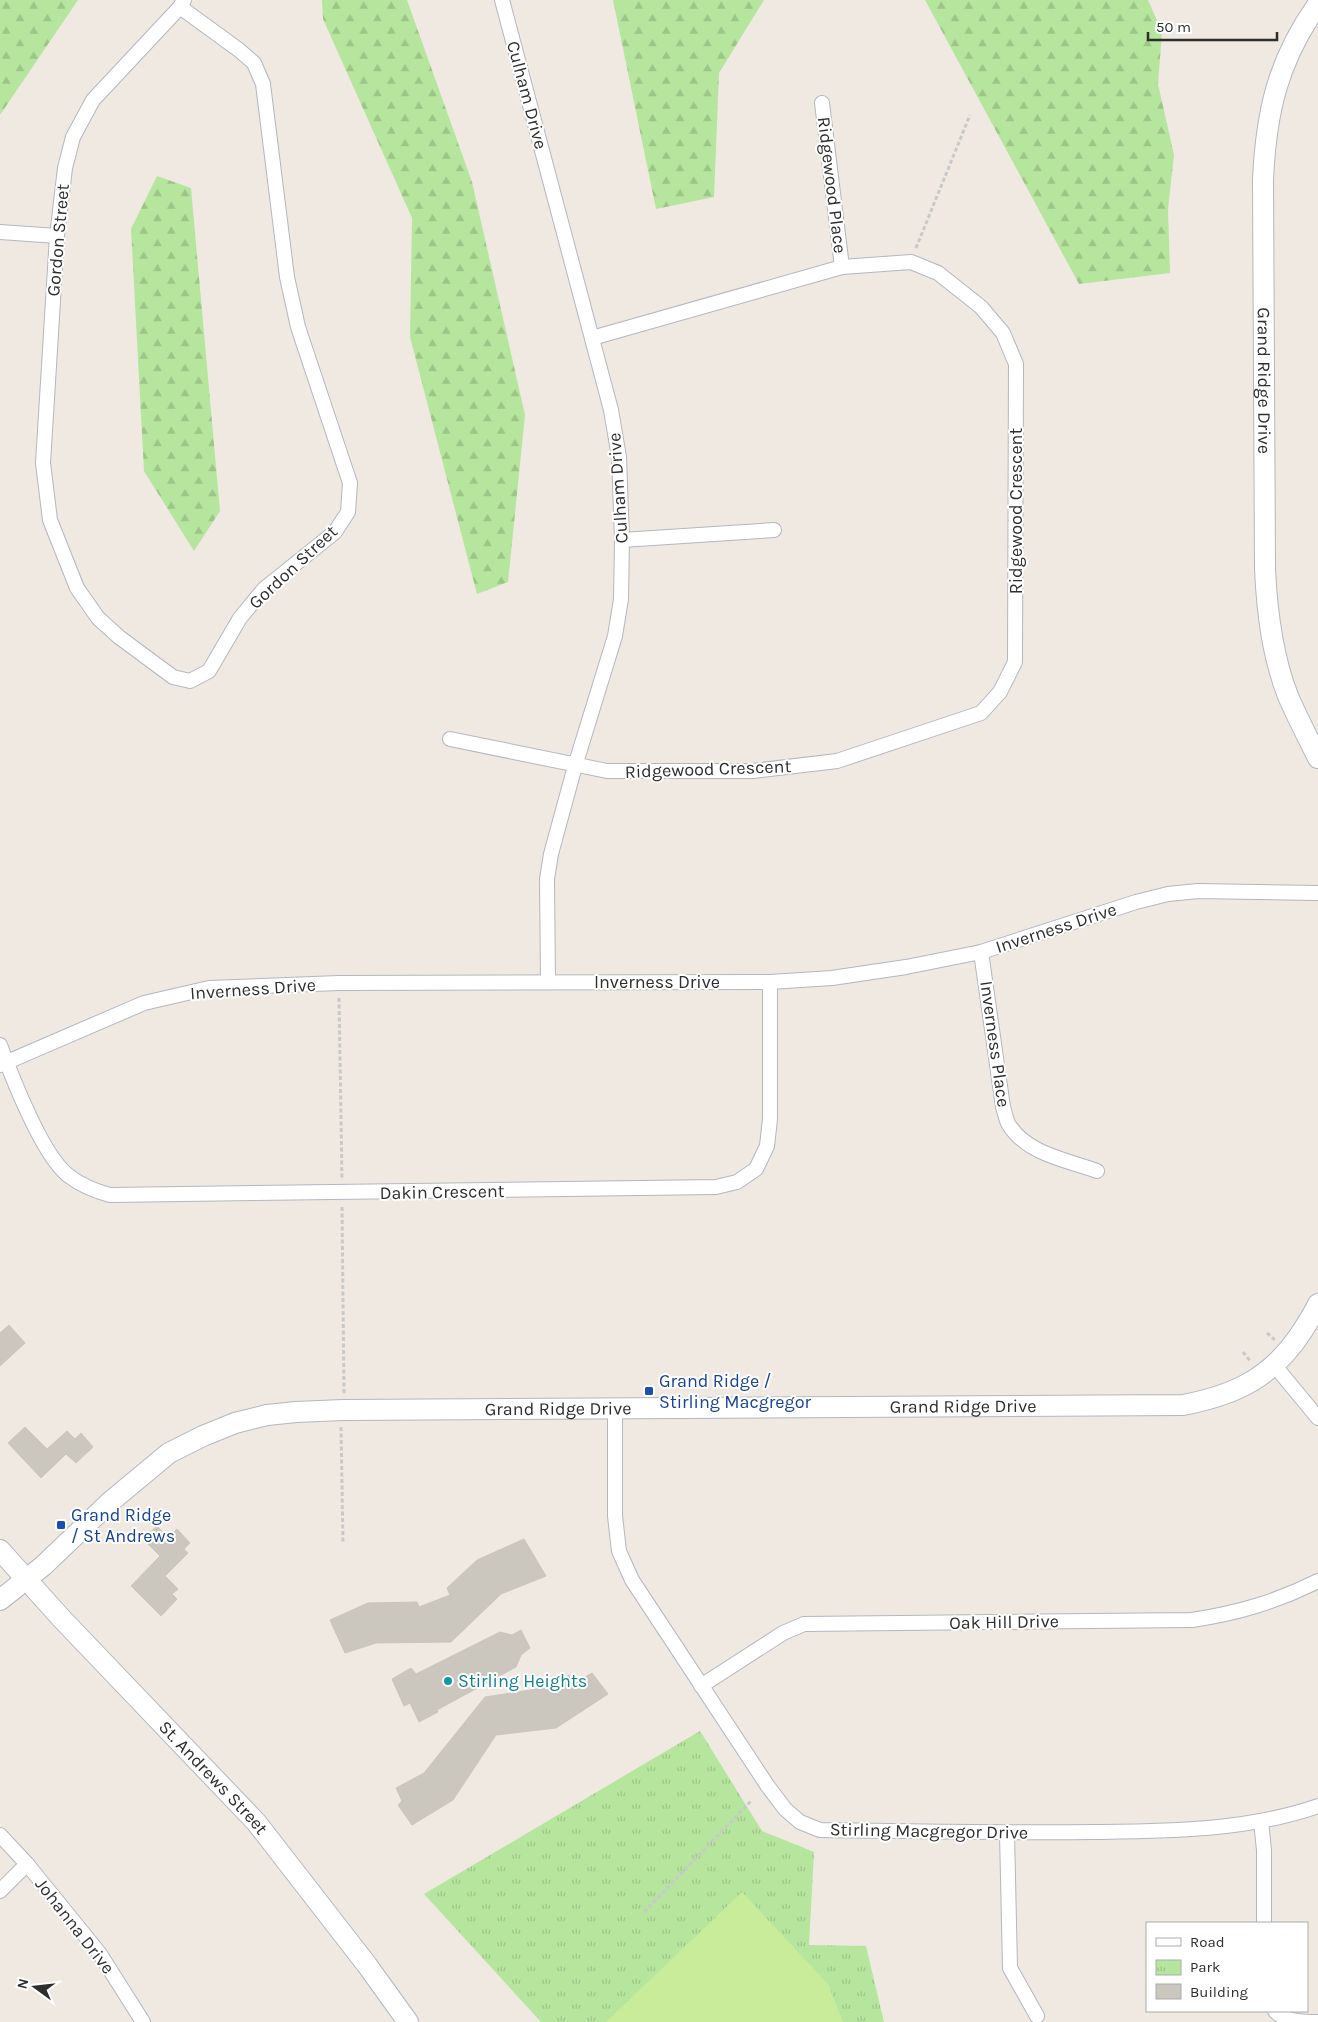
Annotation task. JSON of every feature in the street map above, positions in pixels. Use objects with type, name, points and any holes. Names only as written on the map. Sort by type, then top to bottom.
[{"type":"street","name":"Culham Drive","points":[[502,0],[611,410],[619,457],[622,540],[620,599],[615,636],[575,766],[551,854],[547,879],[548,981]]},
{"type":"street","name":"Gordon Street","points":[[182,4],[254,64],[263,84],[287,277],[298,327],[350,483],[348,512],[335,532],[264,589],[240,618],[209,671],[190,681],[173,677],[119,637],[98,618],[77,588],[50,520],[43,463],[57,236],[65,168],[73,137],[93,100],[182,4]]},
{"type":"street","name":"Grand Ridge Drive","points":[[1318,4],[1305,23],[1286,59],[1272,98],[1265,139],[1263,200],[1267,612],[1275,654],[1288,694],[1318,758]]},
{"type":"street","name":"Ridgewood Place","points":[[822,103],[842,267]]},
{"type":"street","points":[[0,232],[57,236]]},
{"type":"street","name":"Ridgewood Crescent","points":[[450,740],[607,772],[754,771],[837,762],[982,713],[1000,692],[1015,662],[1016,364],[1003,333],[981,307],[938,272],[911,262],[842,267],[592,338]]},
{"type":"street","points":[[622,540],[774,530]]},
{"type":"street","name":"Inverness Drive","points":[[3,1064],[144,1003],[209,988],[339,983],[548,981],[770,982],[832,978],[906,967],[981,952],[1136,902],[1168,894],[1198,891],[1318,893]]},
{"type":"street","name":"Inverness Place","points":[[981,952],[1003,1107],[1008,1124],[1020,1138],[1038,1150],[1097,1171]]},
{"type":"street","name":"Dakin Crescent","points":[[0,1045],[3,1064],[47,1150],[67,1175],[87,1188],[110,1195],[716,1187],[737,1182],[756,1169],[767,1146],[770,1119],[770,982]]},
{"type":"street","name":"Grand Ridge Drive","points":[[0,1600],[27,1578],[136,1479],[169,1453],[235,1423],[268,1415],[324,1410],[1183,1405],[1210,1400],[1245,1386],[1275,1366],[1292,1347],[1318,1304]]},
{"type":"street","points":[[1275,1366],[1318,1418]]},
{"type":"street","name":"Stirling Macgregor Drive","points":[[615,1408],[615,1516],[619,1551],[632,1580],[767,1785],[786,1810],[800,1822],[820,1830],[1007,1833],[1182,1831],[1262,1821],[1318,1806]]},
{"type":"street","name":"St. Andrews Street","points":[[0,1550],[62,1619],[256,1822],[361,1957],[408,2022]]},
{"type":"street","name":"Oak Hill Drive","points":[[701,1686],[783,1633],[804,1624],[1192,1620],[1264,1605],[1318,1582]]},
{"type":"street","points":[[1262,1821],[1264,1922]]},
{"type":"street","points":[[1007,1833],[1010,1968],[1037,2016]]},
{"type":"street","name":"Johanna Drive","points":[[0,1835],[27,1864],[100,1954],[143,2022]]},
{"type":"street","points":[[0,1891],[27,1864]]},
{"type":"street","points":[[1276,2012],[1294,2022],[1318,2022]]},
{"type":"path","points":[[911,262],[970,115]]},
{"type":"path","points":[[339,983],[342,1182]]},
{"type":"path","points":[[342,1205],[344,1396]]},
{"type":"path","points":[[1243,1352],[1253,1364]]},
{"type":"path","points":[[340,1424],[343,1544]]},
{"type":"path","points":[[644,1912],[751,1801]]},
{"type":"green space","points":[[0,0],[78,0],[0,115]]},
{"type":"green space","points":[[322,0],[407,0],[472,182],[525,415],[508,582],[477,594],[410,337],[412,218],[323,19]]},
{"type":"green space","points":[[613,0],[764,0],[719,73],[714,197],[656,209]]},
{"type":"green space","points":[[925,0],[1148,0],[1162,32],[1158,84],[1174,155],[1168,209],[1170,273],[1079,284]]},
{"type":"green space","points":[[157,176],[191,188],[220,511],[194,551],[144,471],[131,229]]},
{"type":"green space","points":[[700,1731],[762,1831],[814,1852],[809,1945],[866,1946],[884,2022],[541,2022],[424,1894]]},
{"type":"green space","points":[[742,1892],[828,1984],[843,2022],[606,2022]]},
{"type":"building","points":[[9,1325],[25,1343],[0,1366],[0,1333]]},
{"type":"building","points":[[25,1427],[47,1449],[67,1431],[75,1439],[81,1433],[93,1447],[76,1463],[66,1454],[41,1478],[8,1443]]},
{"type":"building","points":[[157,1526],[168,1538],[177,1529],[190,1543],[184,1549],[188,1553],[165,1576],[178,1589],[172,1594],[177,1599],[161,1616],[131,1586],[160,1556],[143,1539]]},
{"type":"building","points":[[524,1539],[546,1576],[501,1594],[451,1642],[376,1643],[345,1653],[330,1620],[368,1603],[417,1602],[419,1607],[450,1595],[447,1588],[477,1560]]},
{"type":"building","points":[[521,1630],[530,1648],[521,1655],[516,1667],[437,1710],[438,1712],[419,1722],[410,1703],[404,1706],[392,1679],[411,1668],[416,1674],[500,1632],[512,1635]]},
{"type":"building","points":[[592,1673],[608,1694],[556,1728],[496,1735],[453,1800],[412,1825],[398,1805],[402,1801],[396,1788],[424,1773],[485,1697],[550,1687],[569,1675],[573,1684]]},
{"type":"place","name":"Grand Ridge / Stirling Macgregor","points":[[649,1391]]},
{"type":"place","name":"Grand Ridge / St Andrews","points":[[61,1525]]},
{"type":"place","name":"Stirling Heights","points":[[448,1681]]}]
